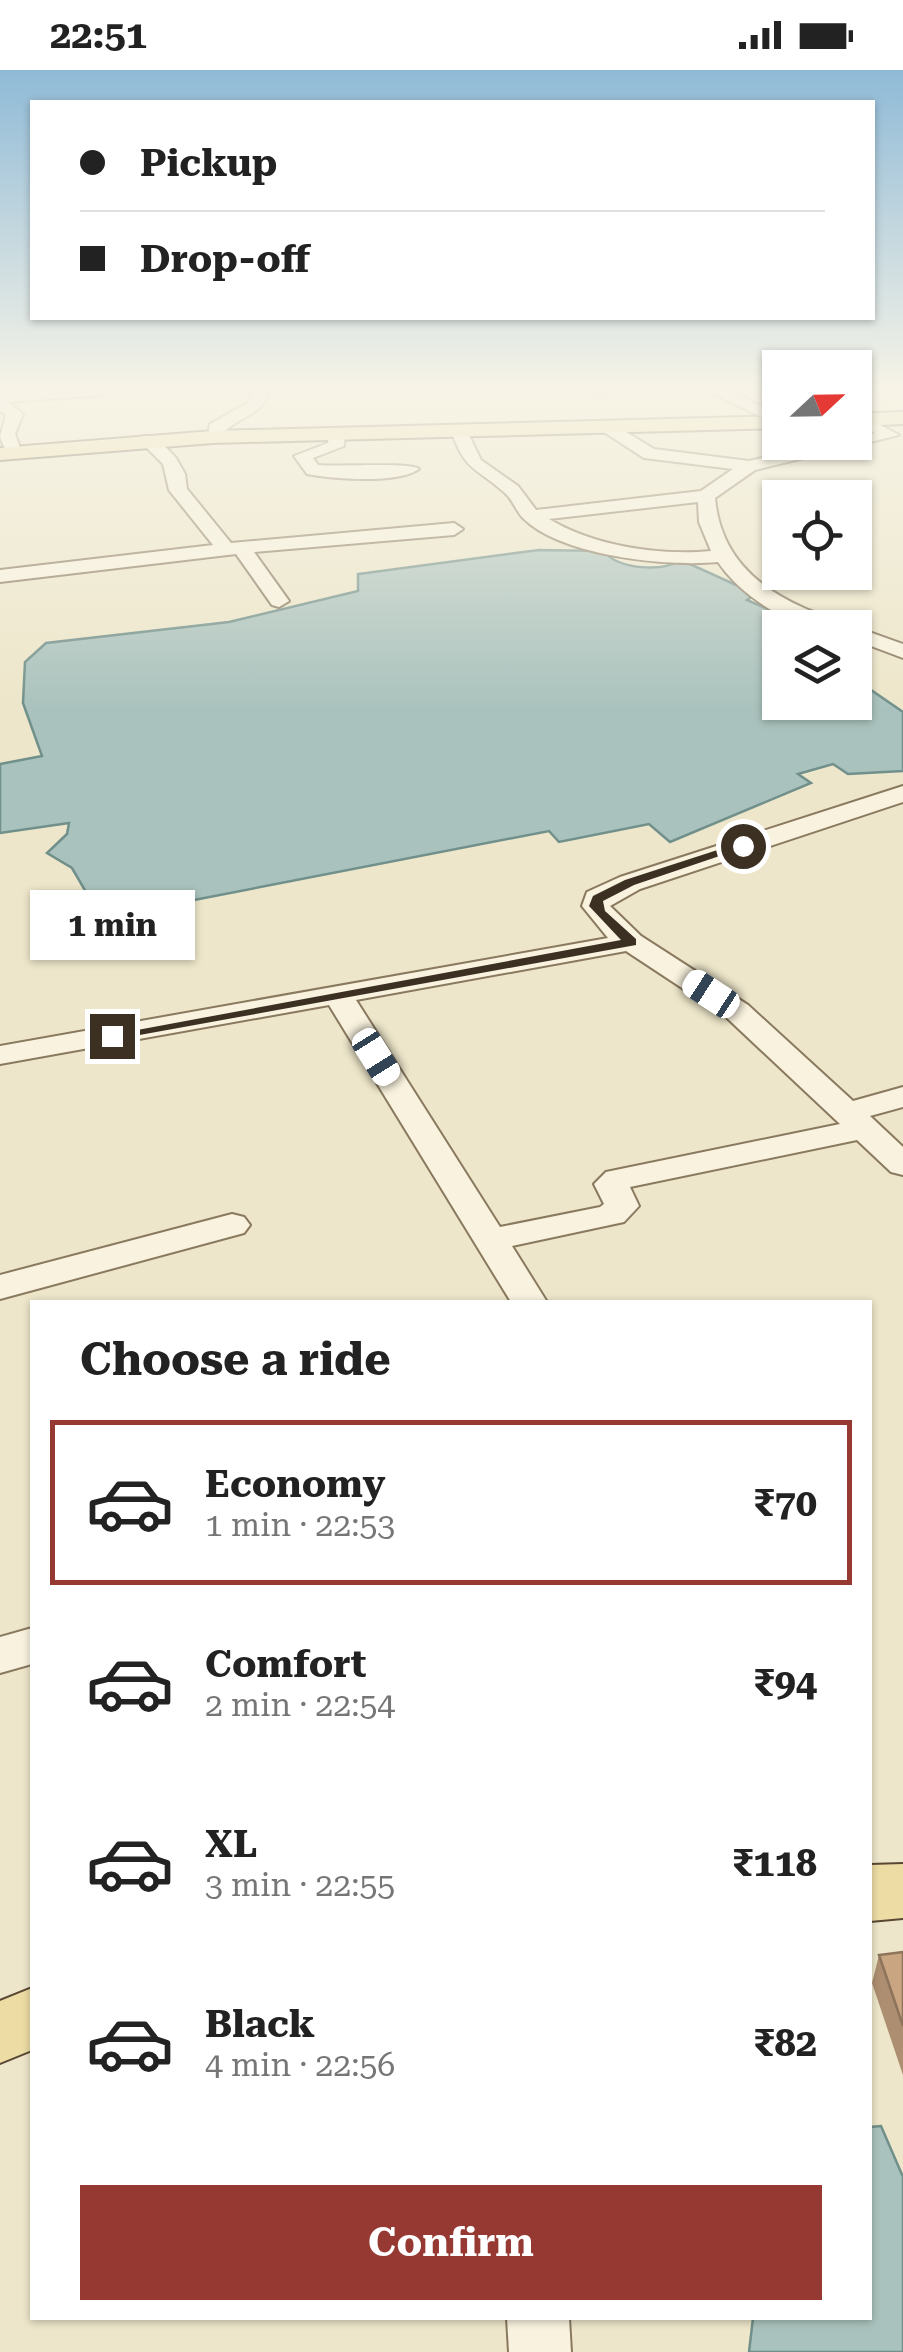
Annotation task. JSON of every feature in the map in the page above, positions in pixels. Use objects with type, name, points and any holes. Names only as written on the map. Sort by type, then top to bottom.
[{"type":"main road","points":[[872,1893],[903,1891]]},
{"type":"main road","points":[[0,2032],[30,2020]]},
{"type":"street","points":[[182,495],[280,600]]},
{"type":"street","points":[[518,495],[531,516],[572,535],[656,557],[690,560],[723,556]]},
{"type":"street","points":[[531,516],[706,496],[705,523],[734,571],[763,594],[797,610]]},
{"type":"street","points":[[0,576],[454,529]]},
{"type":"street","points":[[872,640],[903,652]]},
{"type":"street","points":[[903,794],[630,883],[597,898],[596,906],[631,942],[737,1010],[903,1164]]},
{"type":"street","points":[[0,1055],[631,942]]},
{"type":"street","points":[[338,996],[529,1300]]},
{"type":"street","points":[[491,1240],[612,1215],[622,1206],[610,1184],[618,1179],[856,1120],[903,1098]]},
{"type":"street","points":[[0,1286],[232,1224]]},
{"type":"street","points":[[0,1655],[30,1647]]},
{"type":"street","points":[[538,2320],[540,2352]]},
{"type":"water","points":[[539,550],[603,551],[620,562],[641,567],[681,560],[756,594],[747,600],[770,610],[762,610],[762,720],[872,720],[872,691],[903,712],[903,771],[848,774],[833,764],[798,774],[811,783],[670,842],[649,824],[559,842],[549,831],[101,918],[72,868],[47,853],[67,834],[69,823],[0,833],[0,764],[42,756],[23,703],[25,662],[46,643],[229,622],[358,591],[358,574]]},
{"type":"water","points":[[881,2126],[903,2177],[903,2352],[749,2352],[753,2320],[872,2320],[872,2127]]},
{"type":"building","points":[[903,1952],[903,2026],[879,1955]]},
{"type":"route","points":[[112,1036],[631,942],[600,913],[597,898],[630,883],[743,846]]}]
